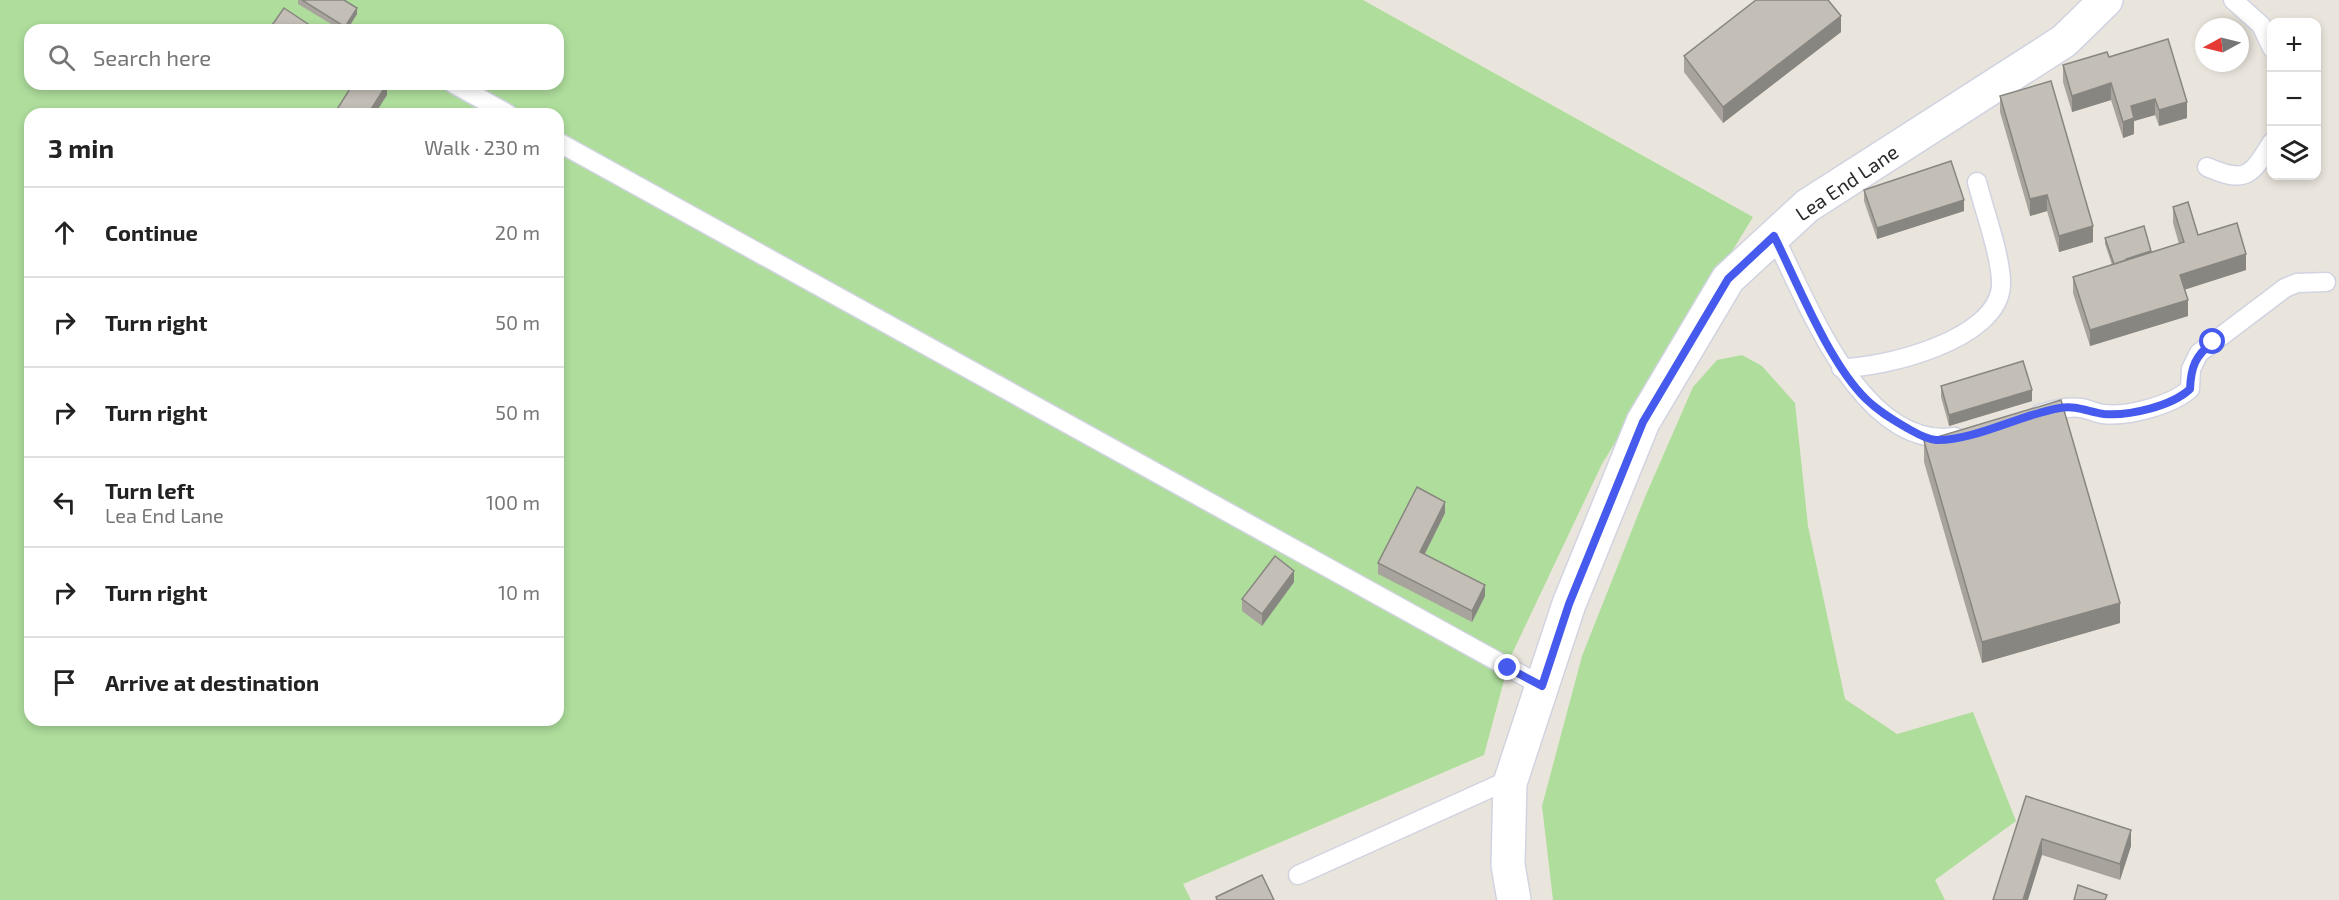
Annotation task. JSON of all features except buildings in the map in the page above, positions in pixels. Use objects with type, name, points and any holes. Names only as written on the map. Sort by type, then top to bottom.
[{"type":"street","name":"Lea End Lane","points":[[1514,900],[1508,865],[1511,779],[1569,604],[1643,422],[1728,279],[1807,206],[2064,41],[2106,0]]},
{"type":"lane","points":[[2233,0],[2261,25],[2267,39]]},
{"type":"lane","points":[[465,90],[497,108]]},
{"type":"lane","points":[[564,145],[1542,686]]},
{"type":"lane","points":[[2207,167],[2229,177],[2243,175],[2256,169],[2267,149]]},
{"type":"lane","points":[[1840,368],[1881,365],[1928,349],[1963,334],[1982,321],[1996,304],[2001,284],[1977,182]]},
{"type":"lane","points":[[1774,236],[1840,368],[1872,404],[1885,416],[1922,436],[1935,440],[1975,432]]},
{"type":"lane","points":[[2018,420],[2060,408],[2080,407],[2103,414],[2116,414],[2162,405],[2179,399],[2190,389],[2191,369],[2199,353],[2285,288],[2297,283],[2326,282]]},
{"type":"lane","points":[[1298,874],[1511,779]]},
{"type":"green space","points":[[0,0],[1363,0],[1753,217],[1602,464],[1510,658],[1484,755],[1183,884],[1191,900],[0,900]]},
{"type":"green space","points":[[1742,355],[1762,366],[1795,403],[1808,526],[1845,699],[1897,734],[1973,712],[2016,821],[1935,880],[1945,900],[1553,900],[1542,806],[1582,656],[1645,497],[1693,387],[1717,360]]},
{"type":"route","points":[[1508,668],[1542,686],[1569,604],[1643,422],[1728,279],[1774,236],[1840,368],[1865,398],[1885,416],[1922,436],[1935,440],[1954,438],[2060,408],[2080,407],[2103,414],[2116,414],[2162,405],[2179,399],[2190,389],[2191,369],[2199,353],[2213,342]]}]
